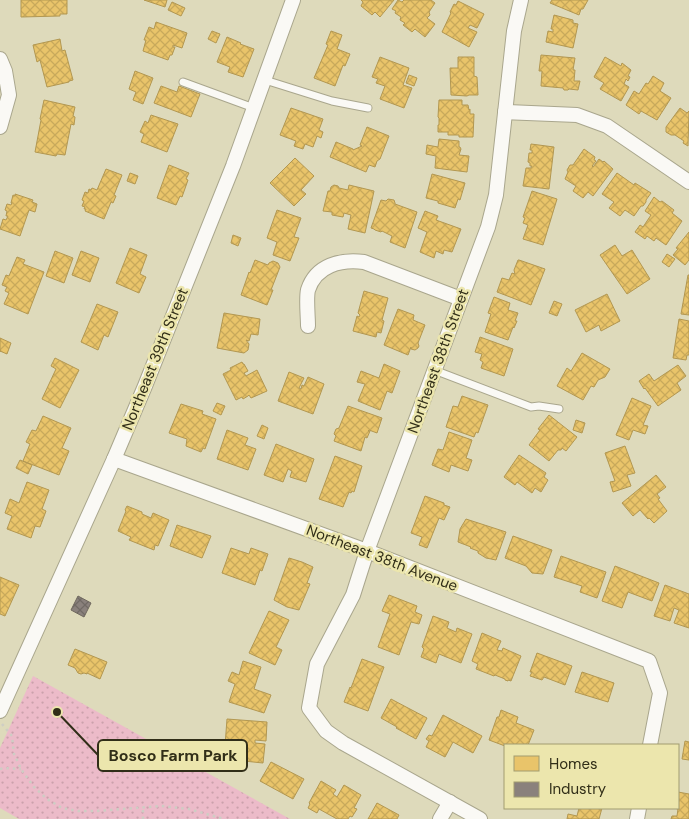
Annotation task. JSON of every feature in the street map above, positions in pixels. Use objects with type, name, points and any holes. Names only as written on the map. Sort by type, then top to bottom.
[{"type":"street","name":"Northeast 39th Street","points":[[0,711],[3,690],[114,459],[149,377],[233,166],[294,0]]},
{"type":"street","name":"Northeast 38th Street","points":[[450,802],[343,743],[326,731],[309,708],[317,664],[353,595],[367,551],[488,227],[496,195],[514,32],[521,0]]},
{"type":"street","points":[[0,59],[5,71],[8,95],[0,127]]},
{"type":"street","points":[[505,112],[576,115],[607,126],[689,182]]},
{"type":"street","points":[[308,326],[308,291],[315,276],[327,267],[351,260],[364,262],[461,299]]},
{"type":"street","name":"Northeast 38th Avenue","points":[[114,459],[367,551],[649,661],[660,693],[650,744]]},
{"type":"street","points":[[440,819],[450,802],[480,819]]},
{"type":"lane","points":[[265,80],[332,101],[368,108]]},
{"type":"lane","points":[[183,82],[254,108]]},
{"type":"lane","points":[[434,370],[531,407],[539,406],[558,409]]},
{"type":"path","points":[[0,721],[12,736],[14,754],[21,769],[34,787],[47,799],[62,808],[78,811],[97,811],[161,806],[189,809],[224,819]]},
{"type":"path","points":[[0,769],[21,769]]},
{"type":"path","points":[[143,819],[144,808]]},
{"type":"shaded area","points":[[33,676],[290,819],[19,819],[0,808],[0,748]]},
{"type":"building: Homes","points":[[21,0],[67,0],[67,14],[60,14],[60,16],[21,17]]},
{"type":"building: Homes","points":[[144,0],[167,0],[165,7]]},
{"type":"building: Homes","points":[[361,0],[394,0],[380,17],[375,12],[372,15],[361,6],[363,2]]},
{"type":"building: Homes","points":[[398,0],[402,2],[404,0],[431,0],[435,3],[427,18],[435,24],[425,37],[415,29],[412,32],[403,25],[405,23],[400,20],[401,17],[392,9]]},
{"type":"building: Homes","points":[[552,0],[588,0],[579,15],[550,3]]},
{"type":"building: Homes","points":[[458,1],[484,14],[477,28],[470,25],[468,28],[477,32],[469,47],[442,32],[454,4],[456,5]]},
{"type":"building: Homes","points":[[172,2],[185,8],[181,16],[168,10]]},
{"type":"building: Homes","points":[[554,15],[573,20],[573,23],[578,24],[573,48],[546,42],[548,31],[553,32],[553,29],[551,29]]},
{"type":"building: Homes","points":[[156,22],[187,33],[182,48],[173,45],[175,47],[168,60],[143,51],[146,40],[144,40],[149,27],[154,29]]},
{"type":"building: Homes","points":[[212,31],[220,34],[216,43],[208,39]]},
{"type":"building: Homes","points":[[331,31],[342,35],[337,49],[350,54],[345,66],[343,65],[335,86],[314,78],[328,45],[326,44]]},
{"type":"building: Homes","points":[[227,37],[254,49],[243,77],[228,72],[230,67],[217,62]]},
{"type":"building: Homes","points":[[60,39],[62,51],[65,50],[73,80],[47,87],[40,60],[37,62],[33,45]]},
{"type":"building: Homes","points":[[541,55],[575,58],[574,81],[580,81],[578,90],[564,90],[563,88],[541,86],[542,71],[539,71]]},
{"type":"building: Homes","points":[[380,57],[409,68],[403,85],[412,88],[404,108],[380,99],[385,86],[376,83],[378,79],[372,77]]},
{"type":"building: Homes","points":[[458,57],[474,57],[474,76],[477,77],[478,95],[451,95],[450,68],[458,68]]},
{"type":"building: Homes","points":[[605,57],[621,66],[622,63],[631,70],[628,81],[626,79],[624,84],[629,87],[621,101],[600,89],[604,83],[594,77]]},
{"type":"building: Homes","points":[[135,71],[153,78],[143,104],[133,100],[136,92],[129,89]]},
{"type":"building: Homes","points":[[409,75],[417,78],[414,86],[406,83]]},
{"type":"building: Homes","points":[[653,76],[664,83],[660,91],[671,98],[657,120],[641,111],[639,114],[626,105],[634,91],[639,94]]},
{"type":"building: Homes","points":[[161,86],[177,92],[179,86],[200,94],[191,117],[154,103]]},
{"type":"building: Homes","points":[[44,100],[75,107],[74,125],[71,124],[65,155],[57,154],[56,156],[35,152]]},
{"type":"building: Homes","points":[[439,100],[462,100],[462,105],[468,105],[470,114],[474,114],[473,137],[459,137],[459,135],[448,135],[448,132],[438,132]]},
{"type":"building: Homes","points":[[291,108],[323,119],[319,130],[323,132],[321,138],[317,136],[313,147],[305,144],[303,149],[294,146],[296,141],[280,135]]},
{"type":"building: Homes","points":[[680,108],[687,113],[689,111],[688,146],[675,135],[666,132],[666,127]]},
{"type":"building: Homes","points":[[151,115],[178,124],[167,152],[141,142],[144,134],[140,132],[145,121],[148,123]]},
{"type":"building: Homes","points":[[367,127],[389,136],[375,167],[369,165],[366,172],[330,157],[336,142],[353,150],[362,146],[360,145]]},
{"type":"building: Homes","points":[[439,139],[459,141],[461,149],[459,155],[469,156],[467,172],[435,168],[436,156],[426,154],[427,145],[438,147]]},
{"type":"building: Homes","points":[[531,144],[554,147],[549,189],[523,186],[526,168],[531,168],[532,166],[528,162],[529,153],[532,153],[532,150],[530,150]]},
{"type":"building: Homes","points":[[584,149],[595,157],[594,160],[596,161],[593,167],[599,159],[613,169],[593,196],[588,192],[583,198],[573,191],[576,186],[565,179],[570,165],[573,165]]},
{"type":"building: Homes","points":[[295,158],[314,176],[301,190],[306,194],[294,206],[270,183]]},
{"type":"building: Homes","points":[[169,165],[189,173],[182,197],[180,196],[176,205],[157,198]]},
{"type":"building: Homes","points":[[106,169],[122,175],[114,195],[116,196],[113,203],[111,202],[104,219],[85,211],[85,207],[82,206],[84,201],[82,200],[85,192],[88,193],[89,189],[97,190]]},
{"type":"building: Homes","points":[[130,173],[138,176],[135,184],[127,181]]},
{"type":"building: Homes","points":[[617,173],[634,185],[635,183],[651,193],[634,216],[625,210],[620,216],[609,208],[614,202],[602,194]]},
{"type":"building: Homes","points":[[432,174],[465,183],[460,200],[458,199],[455,208],[426,198]]},
{"type":"building: Homes","points":[[334,185],[348,190],[349,185],[374,191],[365,233],[348,229],[351,215],[344,213],[343,217],[332,215],[332,212],[323,211],[328,191]]},
{"type":"building: Homes","points":[[532,191],[557,199],[543,245],[523,239],[528,225],[523,223],[525,218],[523,217]]},
{"type":"building: Homes","points":[[15,194],[33,200],[32,202],[37,204],[35,212],[29,210],[20,236],[0,229],[3,219],[6,220],[8,216],[6,216],[7,211],[5,210],[7,204],[11,205],[13,195],[15,196]]},
{"type":"building: Homes","points":[[654,197],[674,210],[672,213],[682,221],[666,245],[656,238],[654,241],[647,236],[645,239],[635,232],[640,225],[643,227],[651,215],[645,211]]},
{"type":"building: Homes","points":[[388,199],[394,200],[395,204],[417,212],[405,248],[390,242],[392,236],[371,228],[381,200],[386,201]]},
{"type":"building: Homes","points":[[277,210],[301,218],[294,237],[299,238],[290,261],[273,255],[277,242],[267,238]]},
{"type":"building: Homes","points":[[425,211],[438,216],[436,220],[461,229],[452,252],[444,250],[443,254],[436,251],[434,258],[420,252],[427,232],[418,228]]},
{"type":"building: Homes","points":[[689,232],[689,260],[685,265],[673,255],[678,249],[676,248]]},
{"type":"building: Homes","points":[[233,235],[241,238],[238,246],[231,243]]},
{"type":"building: Homes","points":[[615,245],[622,256],[632,250],[650,279],[627,294],[600,255]]},
{"type":"building: Homes","points":[[130,248],[147,255],[140,274],[146,277],[139,293],[116,283]]},
{"type":"building: Homes","points":[[55,251],[73,258],[64,283],[46,276]]},
{"type":"building: Homes","points":[[81,251],[99,258],[90,282],[72,275]]},
{"type":"building: Homes","points":[[667,254],[675,259],[669,267],[662,262]]},
{"type":"building: Homes","points":[[17,257],[25,260],[23,264],[44,272],[28,314],[4,304],[9,293],[5,291],[7,287],[2,285],[6,275],[9,276]]},
{"type":"building: Homes","points":[[255,260],[268,265],[273,261],[278,263],[280,267],[267,305],[241,295]]},
{"type":"building: Homes","points":[[518,260],[545,269],[531,305],[497,292],[502,278],[509,280],[512,273],[515,274],[514,270]]},
{"type":"building: Homes","points":[[689,275],[689,315],[681,314]]},
{"type":"building: Homes","points":[[364,291],[388,298],[382,320],[384,321],[381,333],[377,332],[376,337],[353,331],[357,316],[359,317],[360,315],[358,313]]},
{"type":"building: Homes","points":[[607,294],[620,321],[601,331],[599,325],[586,332],[575,310]]},
{"type":"building: Homes","points":[[494,297],[510,303],[508,310],[518,313],[515,321],[517,321],[508,340],[485,332],[491,314],[488,313]]},
{"type":"building: Homes","points":[[554,301],[562,304],[557,316],[549,313]]},
{"type":"building: Homes","points":[[97,304],[118,312],[108,337],[104,335],[98,350],[81,342]]},
{"type":"building: Homes","points":[[398,309],[414,315],[413,320],[425,325],[418,348],[415,350],[411,349],[411,347],[408,355],[384,345]]},
{"type":"building: Homes","points":[[224,313],[260,319],[258,335],[251,334],[249,341],[246,340],[249,344],[248,350],[244,353],[217,348]]},
{"type":"building: Homes","points":[[679,319],[689,321],[689,355],[687,355],[686,360],[673,358]]},
{"type":"building: Homes","points":[[480,337],[513,349],[504,376],[481,368],[483,362],[480,360],[482,354],[475,352]]},
{"type":"building: Homes","points":[[0,338],[11,343],[7,354],[0,351]]},
{"type":"building: Homes","points":[[582,353],[610,369],[605,377],[598,380],[594,387],[591,386],[583,400],[557,386],[567,368],[571,371]]},
{"type":"building: Homes","points":[[55,358],[79,370],[60,408],[42,399],[56,369],[51,366]]},
{"type":"building: Homes","points":[[242,362],[248,371],[244,373],[246,376],[257,370],[267,391],[251,398],[249,395],[243,399],[242,397],[236,400],[223,374]]},
{"type":"building: Homes","points":[[384,364],[400,371],[392,393],[387,391],[380,410],[358,401],[365,384],[357,382],[361,371],[379,378]]},
{"type":"building: Homes","points":[[678,365],[686,376],[677,383],[681,390],[658,406],[639,381],[649,374],[654,381]]},
{"type":"building: Homes","points":[[289,372],[304,378],[299,388],[301,389],[308,377],[324,384],[313,414],[278,401]]},
{"type":"building: Homes","points":[[462,396],[488,405],[478,433],[476,432],[474,437],[446,427],[453,406],[458,407]]},
{"type":"building: Homes","points":[[632,398],[651,406],[643,425],[648,426],[645,434],[633,430],[629,440],[616,435]]},
{"type":"building: Homes","points":[[217,403],[225,406],[221,415],[213,411]]},
{"type":"building: Homes","points":[[181,404],[203,411],[202,414],[216,419],[205,449],[203,448],[201,452],[186,446],[187,439],[169,433]]},
{"type":"building: Homes","points":[[348,406],[382,418],[377,433],[369,430],[368,431],[370,431],[367,438],[365,437],[361,451],[334,441],[336,429],[339,428]]},
{"type":"building: Homes","points":[[549,415],[577,437],[566,451],[562,448],[558,450],[549,461],[529,445]]},
{"type":"building: Homes","points":[[43,416],[71,428],[62,448],[69,451],[59,475],[23,461],[30,444],[26,442],[32,430],[36,431]]},
{"type":"building: Homes","points":[[576,420],[585,423],[582,433],[573,430]]},
{"type":"building: Homes","points":[[262,425],[268,428],[264,439],[257,436]]},
{"type":"building: Homes","points":[[227,430],[248,438],[245,445],[256,449],[248,470],[217,459]]},
{"type":"building: Homes","points":[[449,432],[472,440],[466,458],[472,460],[468,471],[451,465],[449,472],[432,465],[438,449],[443,450]]},
{"type":"building: Homes","points":[[276,444],[314,459],[306,482],[290,477],[292,471],[288,469],[283,482],[264,475]]},
{"type":"building: Homes","points":[[625,446],[635,473],[627,475],[631,486],[613,492],[610,482],[615,481],[605,453]]},
{"type":"building: Homes","points":[[519,455],[546,473],[544,477],[548,480],[541,492],[535,488],[532,493],[517,482],[515,485],[504,477]]},
{"type":"building: Homes","points":[[335,456],[362,466],[354,492],[349,492],[343,507],[319,499]]},
{"type":"building: Homes","points":[[20,460],[32,465],[28,474],[16,468]]},
{"type":"building: Homes","points":[[656,475],[666,487],[657,494],[660,498],[658,499],[667,511],[654,523],[640,510],[633,516],[622,503]]},
{"type":"building: Homes","points":[[27,482],[49,490],[42,509],[46,511],[40,527],[35,526],[31,538],[7,529],[12,516],[5,513],[10,499],[19,503]]},
{"type":"building: Homes","points":[[425,496],[450,507],[444,520],[439,518],[427,548],[419,545],[422,537],[411,533]]},
{"type":"building: Homes","points":[[127,506],[151,518],[153,513],[169,520],[158,546],[155,545],[154,550],[129,540],[131,537],[118,531]]},
{"type":"building: Homes","points":[[466,519],[506,532],[496,560],[486,558],[471,547],[458,542],[460,529]]},
{"type":"building: Homes","points":[[177,525],[211,536],[202,558],[170,546]]},
{"type":"building: Homes","points":[[513,536],[552,550],[543,574],[532,573],[526,566],[505,558]]},
{"type":"building: Homes","points":[[231,548],[249,554],[251,548],[268,554],[255,585],[222,573]]},
{"type":"building: Homes","points":[[561,556],[606,572],[597,598],[580,592],[582,586],[554,577]]},
{"type":"building: Homes","points":[[289,558],[313,567],[307,583],[310,584],[299,610],[287,607],[274,600]]},
{"type":"building: Homes","points":[[615,566],[659,583],[652,601],[628,592],[622,608],[602,601]]},
{"type":"building: Homes","points":[[0,577],[19,585],[5,616],[0,614]]},
{"type":"building: Homes","points":[[665,585],[689,594],[689,628],[674,623],[679,610],[674,608],[670,621],[654,616]]},
{"type":"building: Homes","points":[[389,595],[417,606],[415,612],[422,615],[419,624],[411,622],[399,655],[378,647],[390,614],[382,611]]},
{"type":"building: Homes","points":[[269,611],[289,620],[276,647],[282,650],[275,665],[249,653]]},
{"type":"building: Homes","points":[[433,616],[449,622],[447,628],[456,632],[457,628],[472,634],[461,663],[439,654],[436,663],[421,657],[424,649],[422,647]]},
{"type":"building: Homes","points":[[482,633],[501,641],[497,650],[502,651],[503,648],[521,656],[511,681],[476,669],[478,664],[472,661]]},
{"type":"building: Homes","points":[[75,649],[107,662],[100,679],[87,673],[78,673],[75,668],[68,665]]},
{"type":"building: Homes","points":[[537,653],[572,666],[565,685],[544,677],[542,680],[530,676]]},
{"type":"building: Homes","points":[[362,659],[384,667],[368,711],[344,702]]},
{"type":"building: Homes","points":[[243,661],[261,667],[254,689],[271,695],[264,713],[229,702],[235,684],[228,681],[232,672],[239,675]]},
{"type":"building: Homes","points":[[582,672],[614,683],[608,702],[575,692]]},
{"type":"building: Homes","points":[[391,699],[427,718],[416,739],[381,718]]},
{"type":"building: Homes","points":[[501,710],[518,717],[516,723],[534,730],[528,744],[504,744],[504,746],[489,740],[497,717],[499,717]]},
{"type":"building: Homes","points":[[443,715],[482,736],[473,753],[453,742],[445,757],[426,747],[429,741],[426,739],[429,735],[432,736]]},
{"type":"building: Homes","points":[[227,719],[267,722],[266,741],[255,740],[255,743],[265,744],[263,763],[224,759]]},
{"type":"building: Homes","points":[[685,741],[689,742],[689,760],[682,759]]},
{"type":"building: Homes","points":[[271,762],[304,779],[293,799],[260,781]]},
{"type":"building: Homes","points":[[321,781],[336,790],[333,794],[337,797],[344,785],[361,795],[354,808],[357,809],[352,817],[337,819],[319,809],[317,813],[308,808]]},
{"type":"building: Homes","points":[[679,792],[689,794],[689,819],[671,819],[672,816],[677,816]]},
{"type":"building: Homes","points":[[377,803],[399,815],[397,819],[368,819]]},
{"type":"building: Homes","points":[[579,809],[602,809],[599,819],[567,819],[568,814],[577,816]]},
{"type":"building: Industry","points":[[78,596],[91,603],[84,617],[71,610]]},
{"type":"place","name":"Bosco Farm Park","points":[[57,712]]}]
